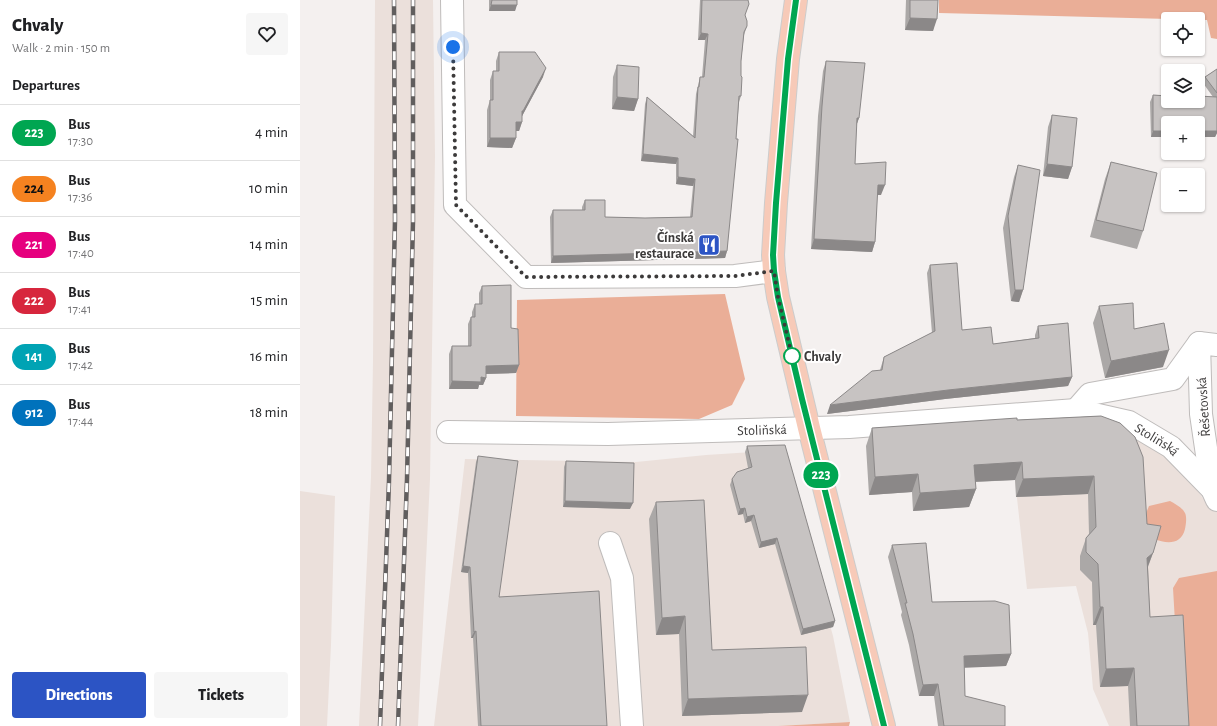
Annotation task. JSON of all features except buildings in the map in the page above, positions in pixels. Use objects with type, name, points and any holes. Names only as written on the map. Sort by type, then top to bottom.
[{"type":"main road","points":[[796,0],[788,59],[776,203],[773,255],[774,271],[778,297],[809,428],[884,726]]},
{"type":"street","points":[[452,0],[456,205],[526,277],[735,276],[774,271]]},
{"type":"street","points":[[1076,410],[1090,394],[1173,379],[1208,344]]},
{"type":"street","name":"Řešetovská","points":[[1208,344],[1201,414],[1214,495]]},
{"type":"street","name":"Stoliňská","points":[[448,432],[608,434],[849,427],[1076,410],[1129,422],[1171,447],[1214,495]]},
{"type":"street","points":[[610,543],[622,578],[632,726]]},
{"type":"shaded area","points":[[375,0],[433,0],[435,156],[430,479],[418,726],[359,726],[371,477]]},
{"type":"shaded area","points":[[939,0],[1217,0],[1217,39],[1211,38],[1207,20],[1205,20],[1205,12],[1161,12],[1161,19],[939,13]]},
{"type":"shaded area","points":[[725,294],[745,379],[732,405],[699,419],[516,416],[517,300]]},
{"type":"shaded area","points":[[1130,434],[1158,447],[1182,468],[1211,510],[1217,512],[1217,726],[1109,726],[1093,689],[1088,633],[1076,586],[1027,589],[1015,480]]},
{"type":"shaded area","points":[[781,450],[833,636],[850,722],[778,726],[434,726],[465,459],[636,462],[706,455]]},
{"type":"shaded area","points":[[300,491],[335,496],[327,726],[300,726]]},
{"type":"shaded area","points":[[1170,501],[1184,511],[1186,515],[1185,529],[1177,541],[1164,542],[1154,539],[1144,518],[1149,506]]},
{"type":"shaded area","points":[[1217,571],[1217,726],[1181,726],[1173,588],[1179,578]]},
{"type":"shaded area","points":[[850,722],[849,726],[778,726]]},
{"type":"railway","points":[[380,726],[389,481],[395,220],[394,0]]},
{"type":"railway","points":[[398,726],[407,479],[413,221],[413,0]]},
{"type":"bus line","name":"223","points":[[796,0],[788,59],[776,203],[773,255],[774,271],[778,297],[802,399],[884,726]]},
{"type":"place","name":"Čínská restaurace","points":[[709,245]]},
{"type":"place","name":"Chvaly","points":[[792,356]]},
{"type":"route","points":[[453,47],[456,205],[526,277],[735,276],[774,271],[778,297],[792,356]]}]
